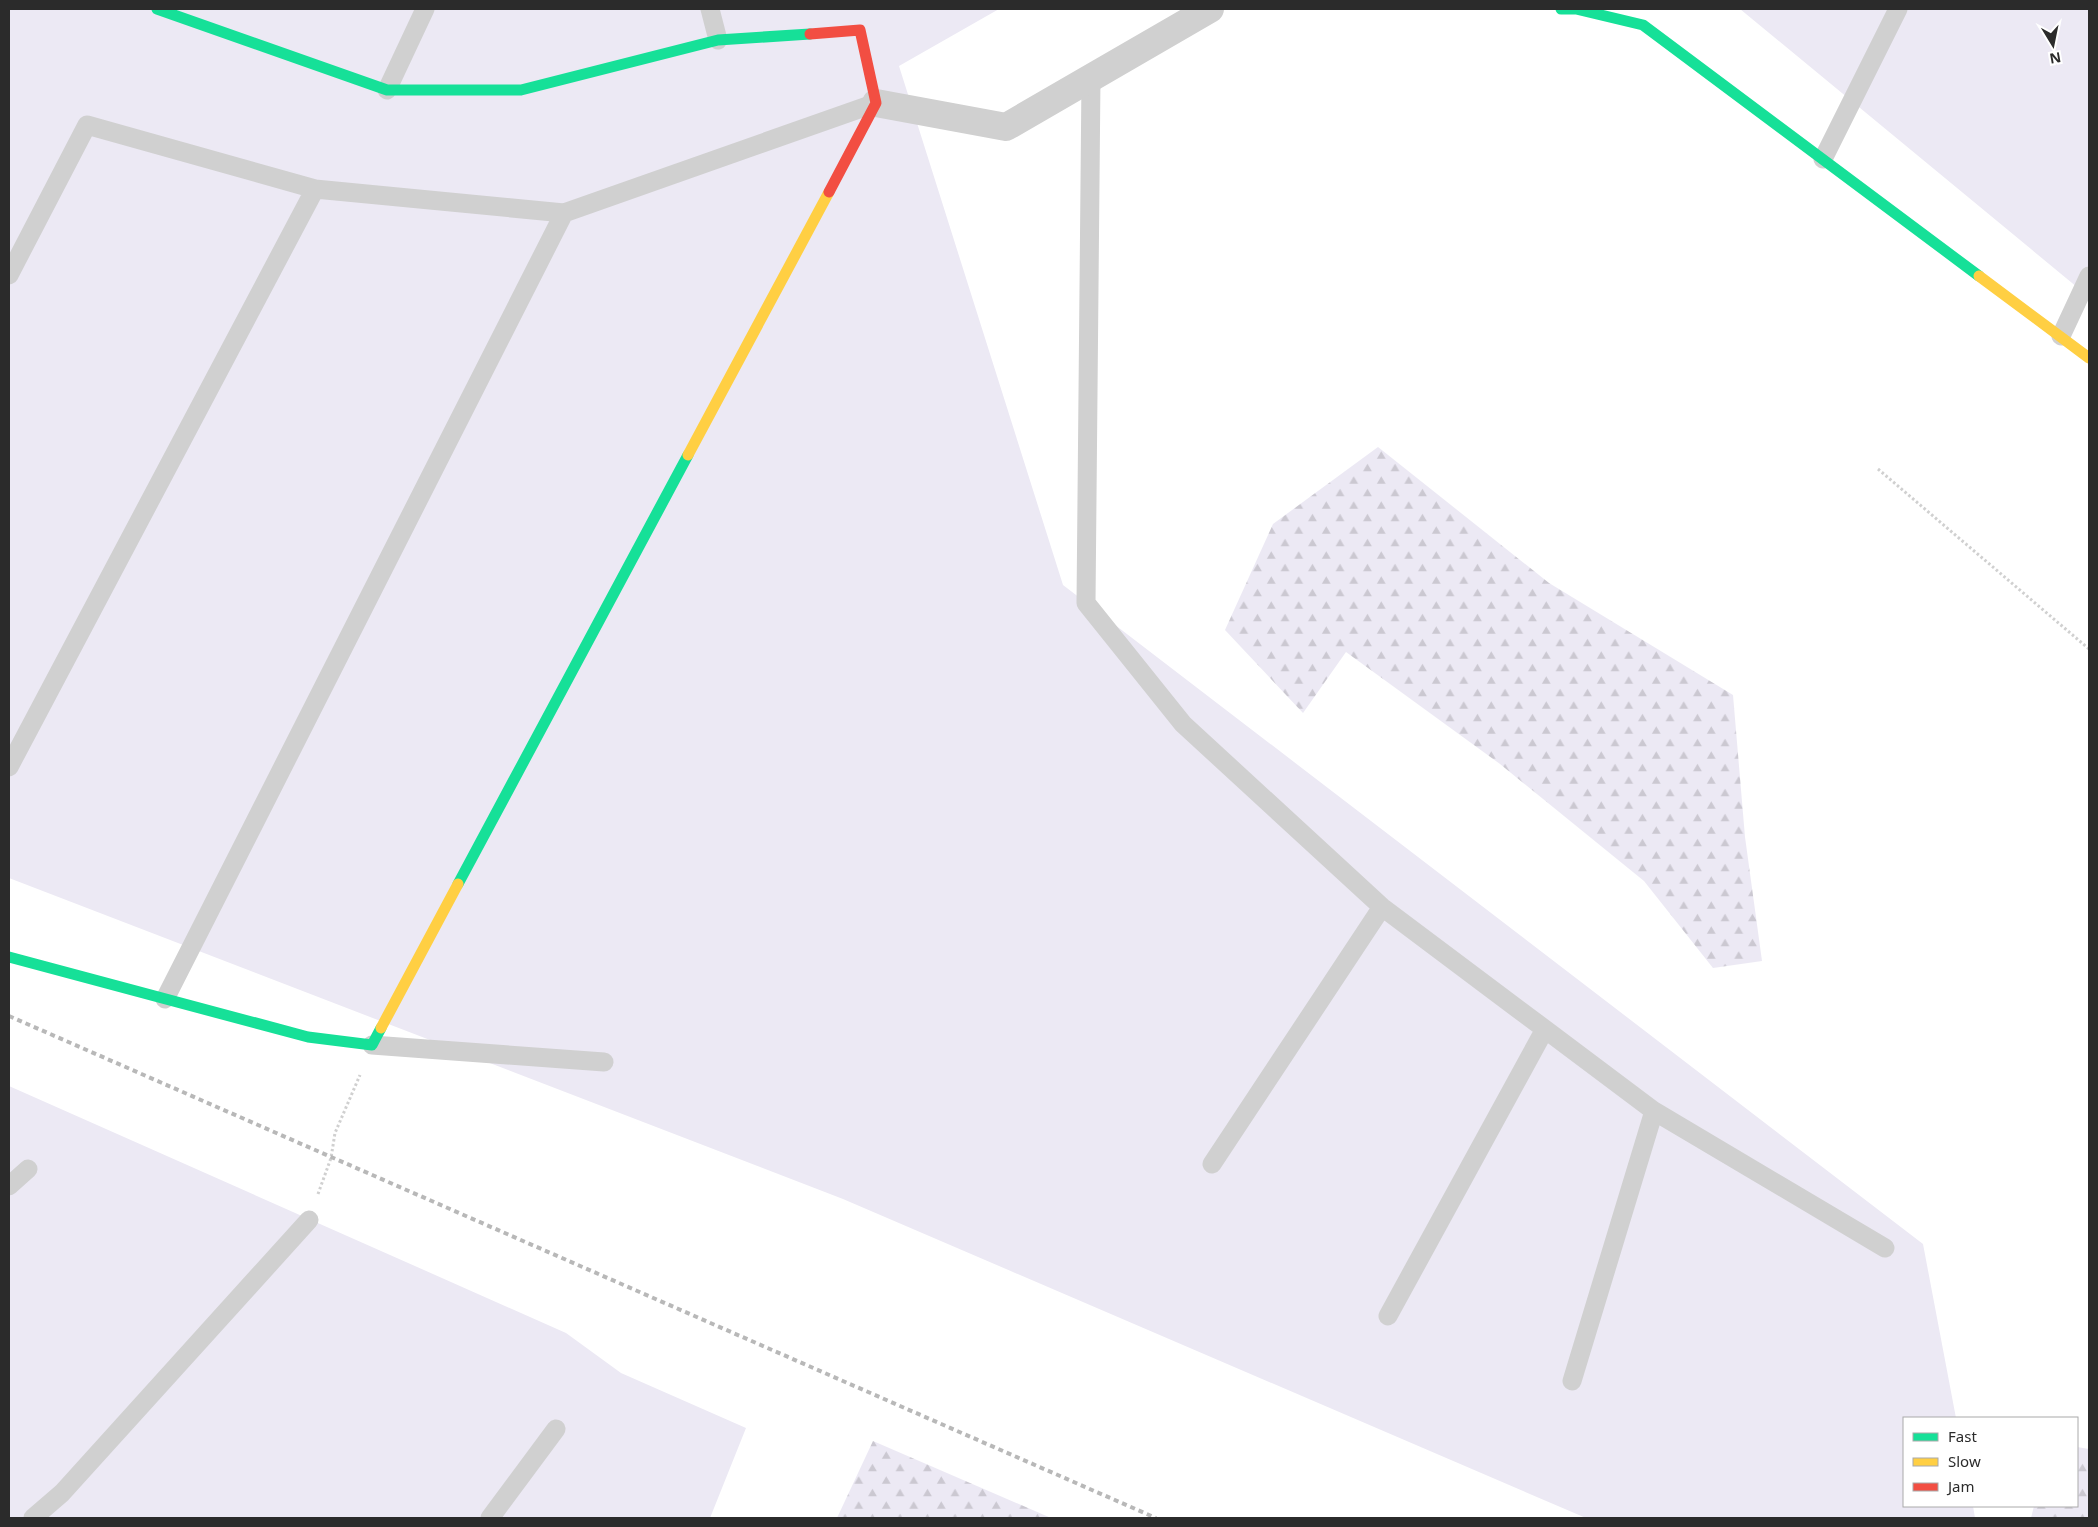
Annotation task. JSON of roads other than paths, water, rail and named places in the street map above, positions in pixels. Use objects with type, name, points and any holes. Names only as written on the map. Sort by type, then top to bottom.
[{"type":"street","points":[[9,957],[308,1037],[372,1044],[876,103],[860,30],[718,40],[521,90],[387,90],[157,9]]},
{"type":"street","points":[[876,103],[1006,127],[1210,9]]},
{"type":"street","points":[[1561,9],[1576,9],[1643,24],[2089,358]]},
{"type":"lane","points":[[387,90],[425,9]]},
{"type":"lane","points":[[710,9],[718,40]]},
{"type":"lane","points":[[1823,159],[1898,9]]},
{"type":"lane","points":[[1091,78],[1086,603],[1183,724],[1382,906],[1654,1111],[1885,1248]]},
{"type":"lane","points":[[9,275],[88,125],[315,188],[564,213],[876,103]]},
{"type":"lane","points":[[9,767],[315,188]]},
{"type":"lane","points":[[165,999],[564,213]]},
{"type":"lane","points":[[2061,336],[2089,276]]},
{"type":"lane","points":[[1212,1164],[1382,906]]},
{"type":"lane","points":[[1388,1316],[1545,1029]]},
{"type":"lane","points":[[372,1044],[604,1062]]},
{"type":"lane","points":[[1572,1382],[1654,1111]]},
{"type":"lane","points":[[9,1186],[28,1169]]},
{"type":"lane","points":[[32,1518],[62,1493],[309,1220]]},
{"type":"lane","points":[[490,1518],[556,1429]]},
{"type":"railway","points":[[9,1016],[1156,1518]]}]
